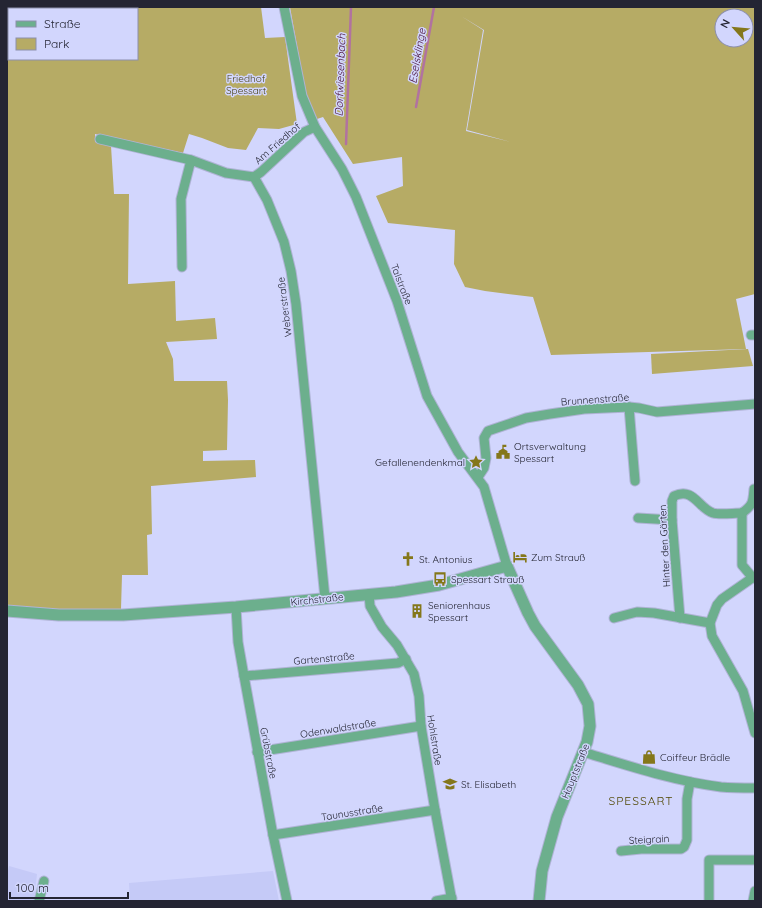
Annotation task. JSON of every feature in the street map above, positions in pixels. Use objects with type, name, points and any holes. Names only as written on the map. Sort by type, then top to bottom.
[{"type":"street","name":"Talstraße","points":[[284,7],[302,96],[315,127],[342,169],[356,197],[397,301],[427,396],[458,452],[484,486],[507,566]]},
{"type":"street","name":"Am Friedhof","points":[[254,177],[304,132],[315,127]]},
{"type":"street","points":[[100,139],[191,160],[226,173],[254,177]]},
{"type":"street","points":[[182,267],[181,199],[191,160]]},
{"type":"street","name":"Weberstraße","points":[[254,177],[267,200],[284,242],[291,271],[296,304],[325,598]]},
{"type":"street","name":"Brunnenstraße","points":[[478,477],[484,468],[486,458],[484,438],[488,431],[526,418],[584,409],[629,407],[658,412],[755,404]]},
{"type":"street","points":[[629,407],[635,481]]},
{"type":"street","points":[[754,489],[754,501],[748,509],[742,513],[742,565],[754,577],[722,599],[716,605],[710,623],[712,636],[743,691],[755,733]]},
{"type":"street","name":"Hinter den Gärten","points":[[680,618],[672,520],[672,501],[674,496],[678,494],[690,495],[711,512],[742,513]]},
{"type":"street","points":[[638,518],[672,520]]},
{"type":"street","name":"Kirchstraße","points":[[7,611],[59,615],[123,615],[236,607],[396,592],[439,585],[507,566]]},
{"type":"street","name":"Hauptstraße","points":[[507,566],[535,626],[578,685],[588,704],[590,726],[588,742],[557,817],[542,871],[539,901]]},
{"type":"street","name":"Hohlstraße","points":[[369,594],[370,606],[382,626],[397,645],[414,674],[435,810],[452,900]]},
{"type":"street","name":"Grübstraße","points":[[236,607],[238,642],[257,752],[273,835],[288,901]]},
{"type":"street","points":[[614,618],[637,612],[654,613],[710,623]]},
{"type":"street","name":"Gartenstraße","points":[[244,676],[398,663],[406,659]]},
{"type":"street","name":"Odenwaldstraße","points":[[257,752],[421,726]]},
{"type":"street","points":[[583,752],[649,772],[690,782],[722,787],[755,788]]},
{"type":"street","name":"Steigrain","points":[[621,851],[684,847],[687,840],[687,799],[690,782]]},
{"type":"street","name":"Taunusstraße","points":[[273,835],[435,810]]},
{"type":"street","points":[[709,901],[709,860],[755,860]]},
{"type":"street","points":[[39,901],[44,881]]},
{"type":"street","points":[[753,901],[755,891]]},
{"type":"street","points":[[436,901],[452,900]]},
{"type":"shaded area","points":[[9,866],[37,874],[34,901],[7,901],[7,875]]},
{"type":"shaded area","points":[[273,871],[279,901],[130,901],[129,883]]},
{"type":"green space","name":"Friedhof Spessart","points":[[7,7],[261,7],[265,38],[285,37],[297,124],[279,129],[258,128],[246,150],[228,148],[189,134],[183,153],[95,134],[95,142],[111,146],[114,194],[129,194],[128,284],[175,281],[176,321],[215,318],[217,339],[166,342],[173,359],[174,381],[227,381],[227,450],[203,451],[203,461],[255,460],[256,477],[151,486],[152,534],[147,535],[148,575],[122,575],[121,609],[119,611],[7,608]]},
{"type":"green space","points":[[290,7],[755,7],[755,294],[736,299],[746,349],[551,355],[533,297],[465,287],[454,264],[455,230],[388,223],[376,196],[403,186],[402,157],[353,164],[323,117],[317,119],[306,96]],"holes":[[[461,16],[484,30],[467,130],[511,142],[466,131],[483,30]]]},
{"type":"green space","points":[[748,349],[753,366],[652,374],[651,354]]},
{"type":"waterway","name":"Dorfwiesenbach","points":[[346,144],[351,7]]},
{"type":"waterway","name":"Eselsklinge","points":[[416,107],[434,7]]},
{"type":"place","name":"Ortsverwaltung Spessart","points":[[503,452]]},
{"type":"place","name":"Gefallenendenkmal","points":[[476,462]]},
{"type":"place","name":"Zum Strauß","points":[[520,557]]},
{"type":"place","name":"St. Antonius","points":[[408,559]]},
{"type":"place","name":"Spessart Strauß","points":[[440,579]]},
{"type":"place","name":"Seniorenhaus Spessart","points":[[417,611]]},
{"type":"place","name":"Coiffeur Brädle","points":[[649,757]]},
{"type":"place","name":"St. Elisabeth","points":[[450,784]]},
{"type":"district","name":"SPESSART","points":[[641,801]]}]
